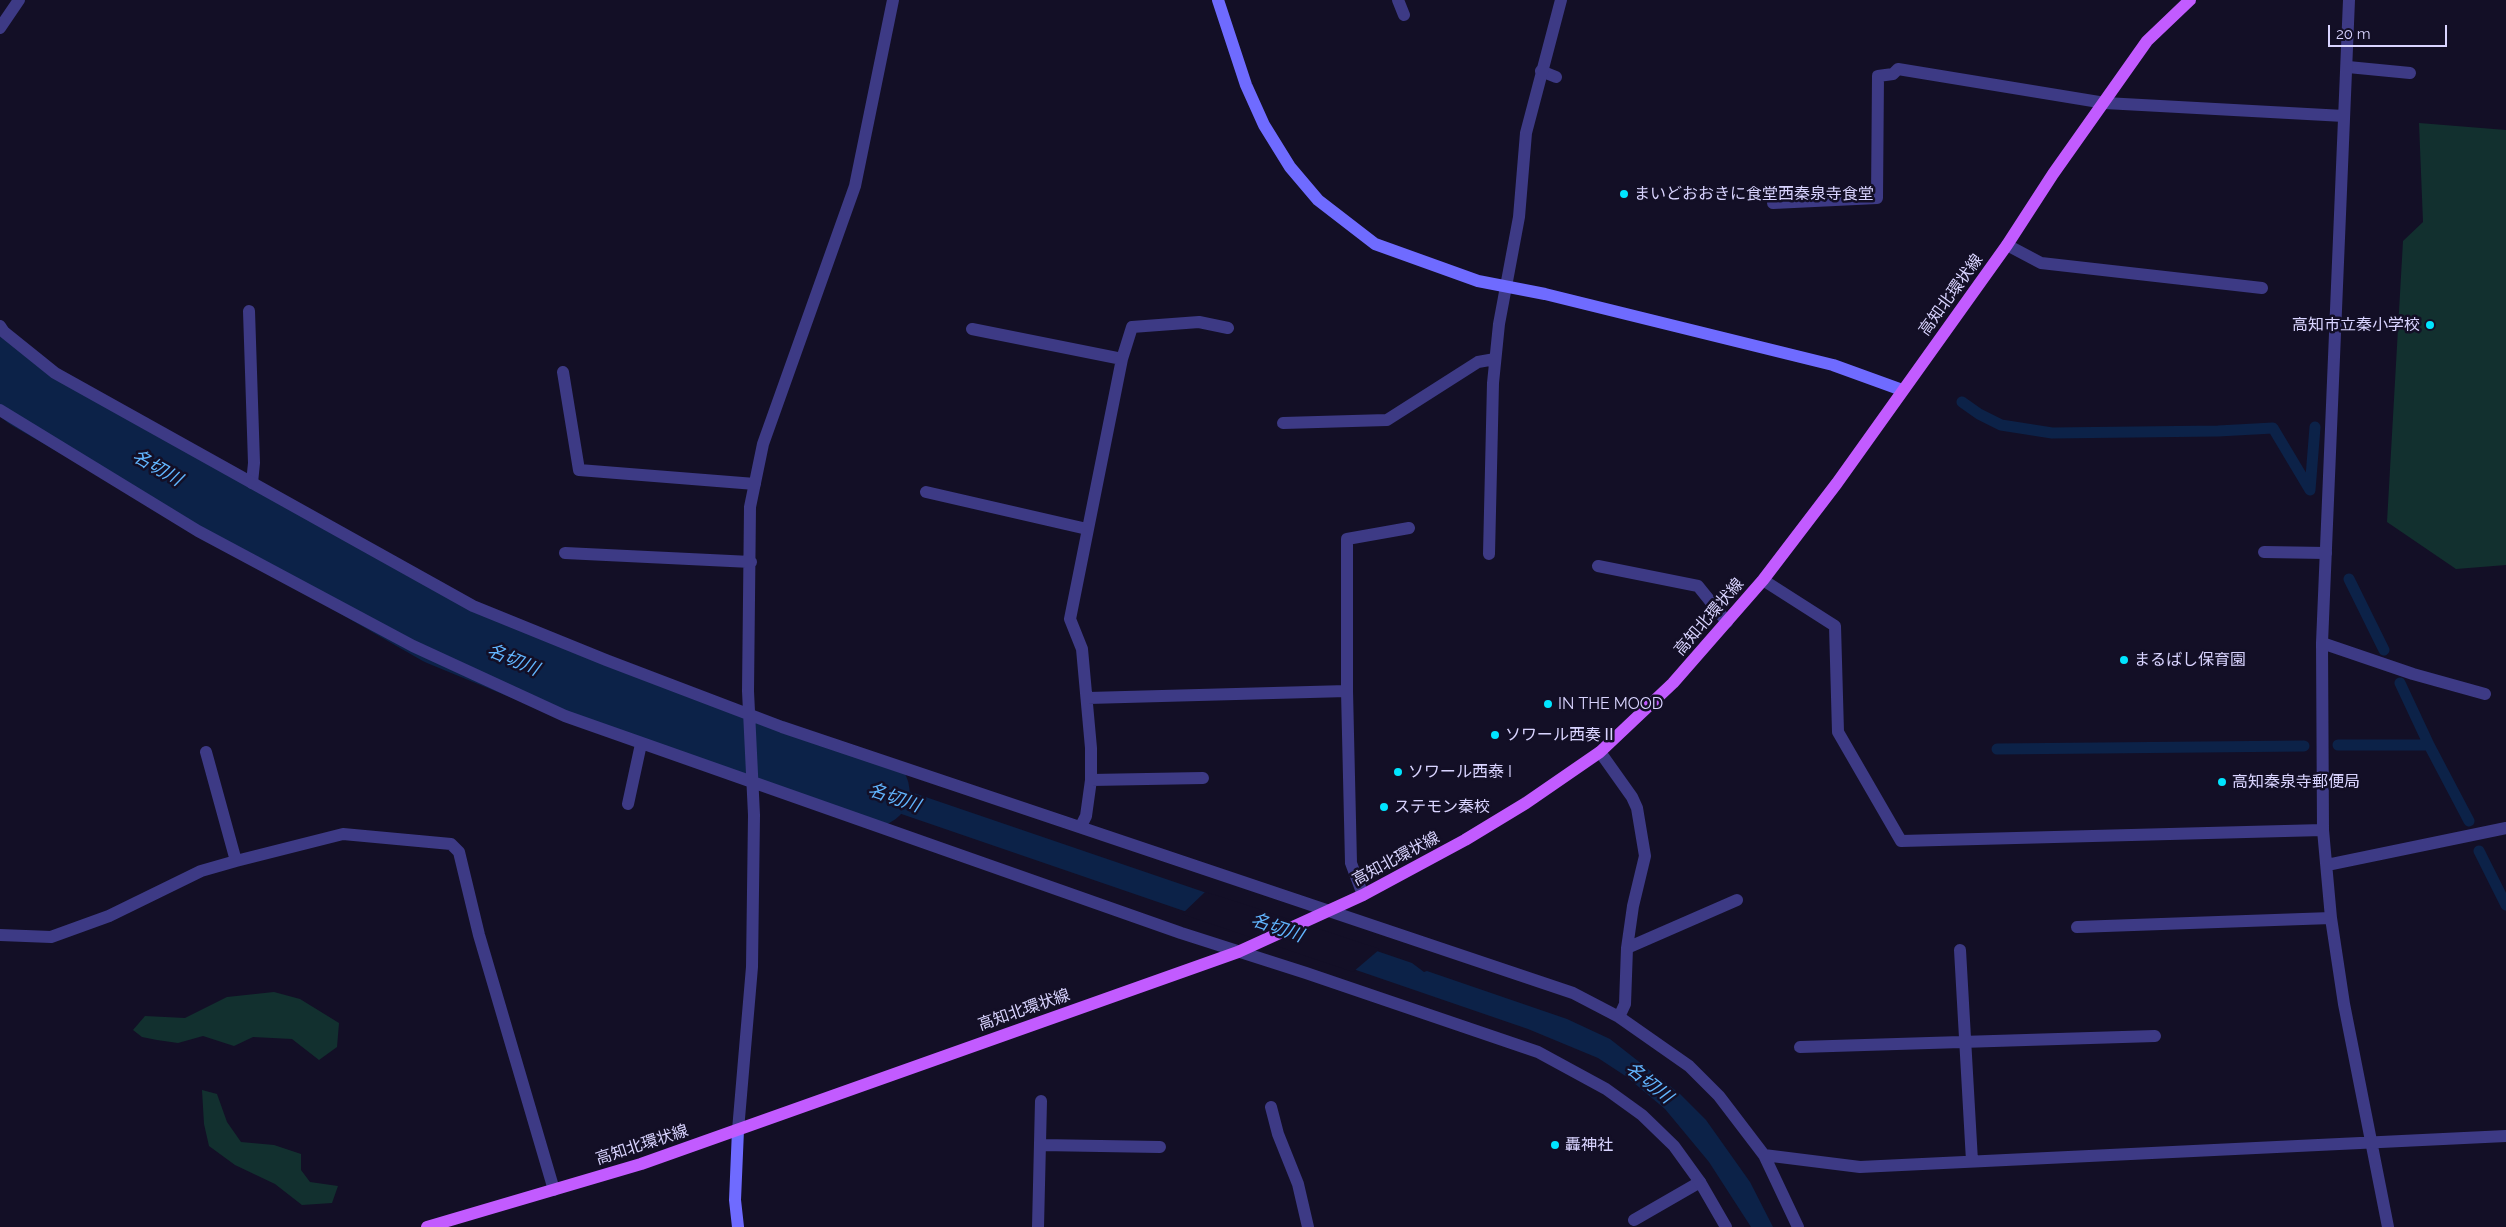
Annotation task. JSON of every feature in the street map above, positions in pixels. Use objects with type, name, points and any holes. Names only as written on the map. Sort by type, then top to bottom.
[{"type":"main road","name":"高知北環状線","points":[[427,1227],[641,1164],[843,1090],[1238,952],[1363,895],[1465,840],[1526,803],[1600,752],[1673,683],[1763,580],[1837,483],[2007,245],[2053,174],[2147,41],[2190,0]]},
{"type":"street","points":[[0,28],[19,0]]},
{"type":"street","points":[[738,1227],[734,1200],[752,967],[750,507],[763,444],[855,186],[893,0]]},
{"type":"street","points":[[1218,0],[1246,85],[1264,124],[1290,167],[1318,200],[1375,244],[1478,281],[1545,294],[1833,365],[1902,390]]},
{"type":"street","points":[[1398,0],[1404,15]]},
{"type":"street","points":[[1489,554],[1495,359],[1499,324],[1519,217],[1526,132],[1560,0]]},
{"type":"street","points":[[2349,0],[2348,67],[2344,116],[2322,643],[2323,830],[2328,864],[2331,918],[2344,1004],[2388,1227]]},
{"type":"street","points":[[2348,67],[2410,74]]},
{"type":"street","points":[[1773,203],[1877,198],[1878,76],[1893,74],[1898,69],[2104,103],[2344,116]]},
{"type":"street","points":[[1541,71],[1556,77]]},
{"type":"street","points":[[2007,245],[2041,263],[2262,288]]},
{"type":"street","points":[[249,311],[254,463],[252,483]]},
{"type":"street","points":[[1081,826],[1086,816],[1091,780],[1088,698],[1082,649],[1070,620],[1122,359],[1132,327],[1199,322],[1228,328]]},
{"type":"street","points":[[0,326],[4,332],[54,373],[473,606],[750,722],[1081,826],[1330,910],[1573,993],[1619,1016],[1689,1066],[1719,1096],[1764,1155],[1798,1227]]},
{"type":"street","points":[[972,329],[1122,359]]},
{"type":"street","points":[[1284,422],[1387,420],[1478,362],[1495,359]]},
{"type":"street","points":[[564,372],[579,470],[755,484]]},
{"type":"street","points":[[0,410],[198,531],[413,646],[565,716],[641,744],[752,778],[1238,952],[1306,973],[1538,1052],[1571,1068],[1606,1089],[1642,1115],[1674,1146],[1700,1182],[1726,1227]]},
{"type":"street","points":[[926,492],[1087,529]]},
{"type":"street","points":[[1363,895],[1351,863],[1347,691],[1347,539],[1409,528]]},
{"type":"street","points":[[2264,552],[2326,554]]},
{"type":"street","points":[[565,553],[750,562]]},
{"type":"street","points":[[1598,566],[1698,586],[1728,622]]},
{"type":"street","points":[[1763,580],[1835,626],[1838,732],[1901,841],[2323,830]]},
{"type":"street","points":[[2322,643],[2413,674],[2485,694]]},
{"type":"street","points":[[1088,698],[1347,691]]},
{"type":"street","points":[[628,804],[641,744]]},
{"type":"street","points":[[206,752],[236,861]]},
{"type":"street","points":[[1600,752],[1632,796],[1637,808],[1645,856],[1633,906],[1627,948],[1625,1004],[1619,1016]]},
{"type":"street","points":[[1091,780],[1204,778]]},
{"type":"street","points":[[2328,864],[2506,828]]},
{"type":"street","points":[[0,935],[51,937],[109,916],[201,871],[343,834],[452,844],[459,852],[479,934],[554,1190]]},
{"type":"street","points":[[1627,948],[1737,900]]},
{"type":"street","points":[[2077,927],[2331,918]]},
{"type":"street","points":[[1960,950],[1972,1161]]},
{"type":"street","points":[[1800,1047],[2155,1036]]},
{"type":"street","points":[[1038,1227],[1041,1101]]},
{"type":"street","points":[[1271,1107],[1278,1134],[1298,1184],[1308,1227]]},
{"type":"street","points":[[1764,1155],[1860,1167],[2506,1136]]},
{"type":"street","points":[[1041,1145],[1160,1147]]},
{"type":"street","points":[[1634,1220],[1700,1182]]},
{"type":"green space","points":[[2419,123],[2506,130],[2506,565],[2456,569],[2387,522],[2403,241],[2423,222]]},
{"type":"green space","points":[[274,992],[300,999],[339,1023],[337,1047],[319,1060],[292,1039],[253,1037],[234,1046],[203,1036],[178,1043],[142,1037],[133,1030],[145,1016],[185,1018],[227,997]]},
{"type":"green space","points":[[202,1090],[217,1094],[227,1122],[241,1142],[274,1145],[301,1154],[301,1170],[310,1182],[338,1186],[332,1203],[302,1205],[275,1184],[235,1165],[209,1146],[204,1124]]},
{"type":"water","points":[[782,748],[1412,963],[1424,972],[1427,971],[1567,1019],[1610,1039],[1680,1094],[1706,1120],[1750,1182],[1773,1227],[1751,1227],[1709,1162],[1665,1109],[1627,1077],[1598,1058],[1528,1029],[779,772]]},
{"type":"pier","points":[[1205,892],[1380,949],[1353,972],[1182,914]]},
{"type":"waterway","name":"名切川","points":[[0,370],[30,395],[440,630],[571,684],[874,791]]},
{"type":"waterway","points":[[1962,402],[1979,414],[2001,425],[2052,433],[2218,431],[2273,428],[2310,490]]},
{"type":"waterway","points":[[2310,490],[2315,427]]},
{"type":"waterway","points":[[2349,579],[2384,650]]},
{"type":"waterway","points":[[2400,683],[2429,745]]},
{"type":"waterway","points":[[2338,745],[2429,745],[2469,821]]},
{"type":"waterway","points":[[1997,749],[2304,746]]},
{"type":"waterway","points":[[2479,851],[2506,905]]},
{"type":"place","name":"まいどおおきに食堂西秦泉寺食堂","points":[[1624,194]]},
{"type":"place","name":"高知市立秦小学校","points":[[2430,325]]},
{"type":"place","name":"まるばし保育園","points":[[2124,660]]},
{"type":"place","name":"IN THE MOOD","points":[[1548,704]]},
{"type":"place","name":"ソワール西奏Ⅱ","points":[[1495,735]]},
{"type":"place","name":"ソワール西泰 I","points":[[1398,772]]},
{"type":"place","name":"高知秦泉寺郵便局","points":[[2222,782]]},
{"type":"place","name":"ステモン秦校","points":[[1384,807]]},
{"type":"place","name":"轟神社","points":[[1555,1145]]}]
